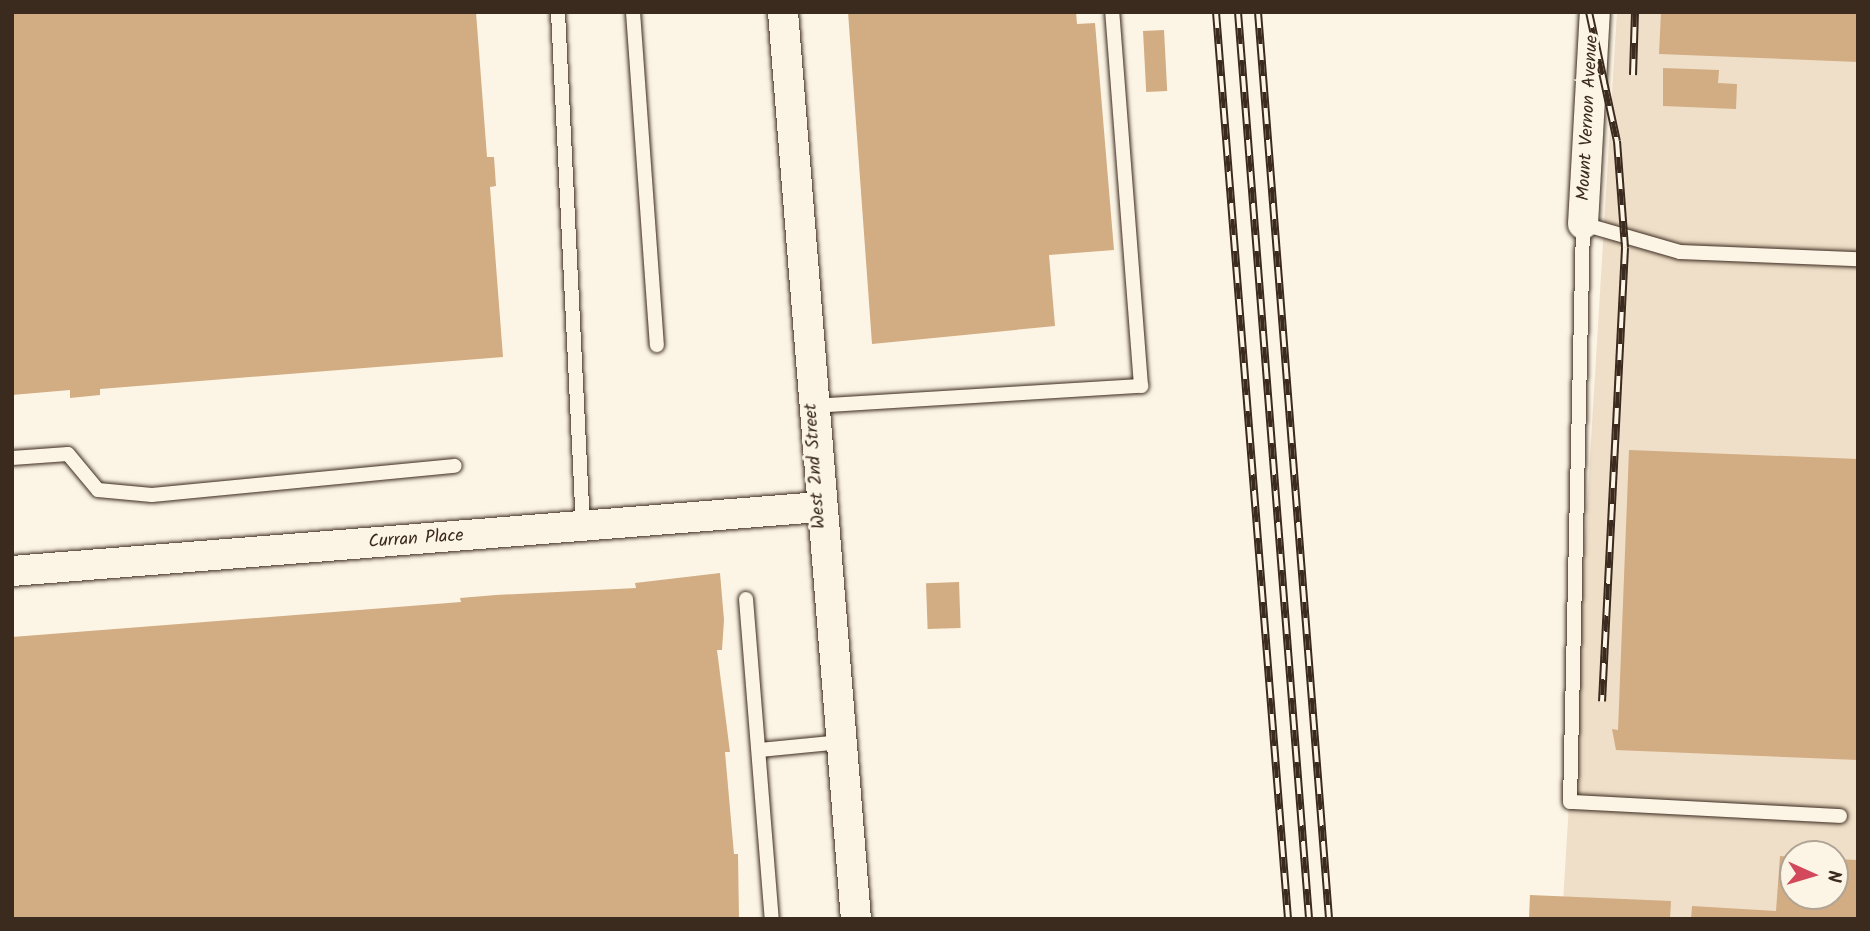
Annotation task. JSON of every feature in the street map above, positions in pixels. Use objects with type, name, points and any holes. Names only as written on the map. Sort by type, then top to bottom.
[{"type":"street","name":"West 2nd Street","points":[[783,12],[819,507],[856,919]]},
{"type":"street","name":"Mount Vernon Avenue","points":[[1583,224],[1595,12]]},
{"type":"street","name":"Curran Place","points":[[12,571],[819,507]]},
{"type":"lane","points":[[558,12],[583,527]]},
{"type":"lane","points":[[633,12],[657,345]]},
{"type":"lane","points":[[811,406],[1141,386],[1112,12]]},
{"type":"lane","points":[[1840,816],[1570,803],[1583,224],[1680,252],[1858,259]]},
{"type":"lane","points":[[12,458],[68,454],[98,490],[152,495],[455,466]]},
{"type":"lane","points":[[746,599],[772,919]]},
{"type":"lane","points":[[759,750],[839,741]]},
{"type":"shaded area","points":[[1617,12],[1858,12],[1858,919],[1562,919]]},
{"type":"building","points":[[12,12],[476,12],[487,157],[494,157],[496,186],[490,187],[503,357],[100,389],[100,395],[70,398],[70,390],[12,395]]},
{"type":"building","points":[[848,12],[1076,12],[1077,24],[1095,23],[1114,250],[1049,255],[1055,326],[872,344]]},
{"type":"building","points":[[1661,12],[1858,12],[1858,62],[1659,54]]},
{"type":"building","points":[[1164,30],[1167,91],[1146,92],[1143,31]]},
{"type":"building","points":[[1663,68],[1719,70],[1718,83],[1737,84],[1736,109],[1663,106]]},
{"type":"building","points":[[1629,450],[1858,459],[1858,760],[1616,750],[1612,729],[1618,730]]},
{"type":"building","points":[[720,573],[724,620],[722,650],[717,650],[730,752],[725,752],[734,854],[738,854],[739,919],[12,919],[12,637],[461,602],[460,598],[496,595],[636,588],[635,583]]},
{"type":"building","points":[[959,582],[961,628],[928,629],[926,583]]},
{"type":"building","points":[[1849,860],[1858,860],[1858,919],[1691,919],[1692,906],[1776,911],[1779,870],[1779,910],[1849,910]]},
{"type":"building","points":[[1530,895],[1671,901],[1670,919],[1529,919]]},
{"type":"railway","points":[[1216,12],[1288,919]]},
{"type":"railway","points":[[1238,12],[1309,919]]},
{"type":"railway","points":[[1258,12],[1329,919]]},
{"type":"railway","points":[[1589,12],[1617,141],[1625,248],[1602,701]]},
{"type":"railway","points":[[1633,75],[1635,12]]}]
